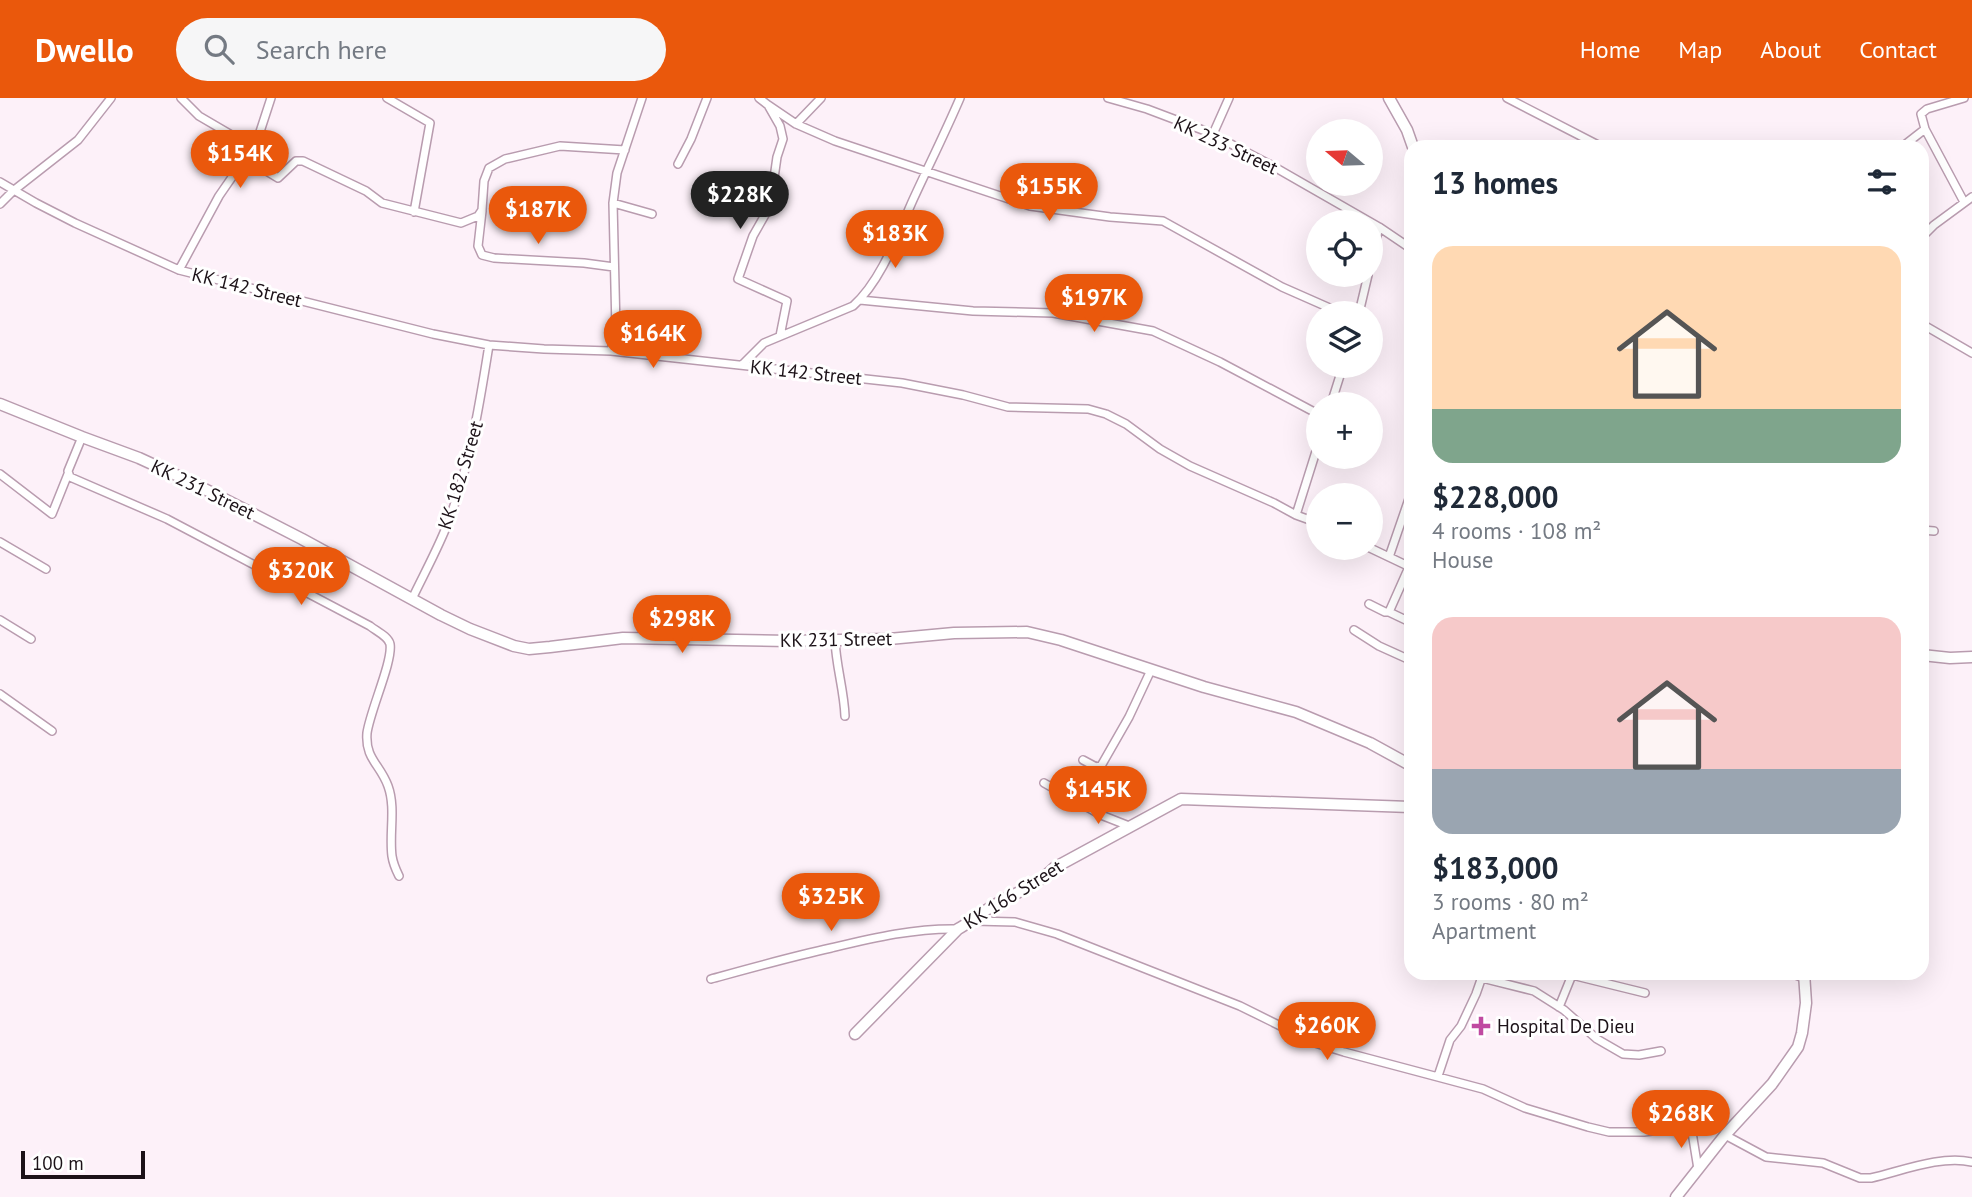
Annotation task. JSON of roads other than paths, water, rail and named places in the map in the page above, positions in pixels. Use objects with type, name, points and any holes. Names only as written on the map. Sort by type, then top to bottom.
[{"type":"street","points":[[0,204],[78,140],[111,98]]},
{"type":"street","points":[[181,98],[199,116],[252,147]]},
{"type":"street","points":[[179,270],[219,195],[259,137],[271,98]]},
{"type":"street","points":[[387,98],[430,123],[414,212]]},
{"type":"street","points":[[611,351],[616,329],[613,203],[617,173],[642,98]]},
{"type":"street","points":[[678,164],[691,139],[706,98]]},
{"type":"street","points":[[760,98],[796,124],[835,141],[1030,205],[1110,217],[1163,221],[1282,287],[1314,301]]},
{"type":"street","points":[[796,124],[821,98]]},
{"type":"street","points":[[742,365],[764,343],[853,306],[860,300],[878,272],[960,98]]},
{"type":"street","name":"KK 233 Street","points":[[1108,98],[1213,134],[1349,210]]},
{"type":"street","points":[[1213,134],[1229,98]]},
{"type":"street","points":[[1389,98],[1411,140]]},
{"type":"street","points":[[1507,98],[1588,140]]},
{"type":"street","points":[[1964,98],[1921,114],[1924,129],[1964,202]]},
{"type":"street","points":[[768,106],[780,126],[783,139],[777,157],[770,206],[753,236],[738,279],[787,301],[780,336]]},
{"type":"street","points":[[1911,140],[1924,129]]},
{"type":"street","points":[[614,267],[482,255],[478,246],[484,181],[489,168],[505,159],[560,146],[625,150]]},
{"type":"street","points":[[245,158],[278,178],[296,161],[303,161],[366,191],[382,203],[461,223],[478,216],[482,210]]},
{"type":"street","name":"KK 142 Street","points":[[0,182],[75,223],[179,270],[433,334],[489,345],[611,351],[902,383],[1008,407],[1088,409],[1126,424],[1160,449],[1190,466],[1306,519]]},
{"type":"street","points":[[1929,231],[1972,197]]},
{"type":"street","points":[[613,203],[652,214]]},
{"type":"street","name":"KK 233 Street","points":[[1383,230],[1404,244]]},
{"type":"street","points":[[860,300],[973,311],[1053,313],[1153,331],[1220,362],[1306,408]]},
{"type":"street","points":[[1929,328],[1972,353]]},
{"type":"street","name":"KK 182 Street","points":[[412,599],[445,530],[464,471],[478,412],[489,345]]},
{"type":"street","name":"KK 231 Street","points":[[0,404],[139,458],[189,481],[470,629],[514,646],[529,649],[623,638],[789,641],[1027,632],[1061,640],[1204,687],[1297,712],[1370,743],[1404,762]]},
{"type":"street","points":[[0,474],[52,514],[82,438]]},
{"type":"street","points":[[1296,515],[1310,469]]},
{"type":"street","points":[[68,474],[167,519],[370,626],[386,638],[390,645],[367,733],[368,752],[389,786],[392,805],[392,858],[399,876]]},
{"type":"street","points":[[1389,557],[1404,513]]},
{"type":"street","points":[[1929,531],[1934,531]]},
{"type":"street","points":[[0,542],[46,569]]},
{"type":"street","points":[[1383,554],[1404,564]]},
{"type":"street","points":[[1389,612],[1404,580]]},
{"type":"street","points":[[1369,604],[1385,612],[1404,616]]},
{"type":"street","points":[[0,620],[30,639]]},
{"type":"street","points":[[1354,630],[1378,646],[1404,657]]},
{"type":"street","points":[[835,640],[845,716]]},
{"type":"street","points":[[1929,656],[1972,657]]},
{"type":"street","points":[[1083,760],[1096,767],[1101,766],[1151,670]]},
{"type":"street","points":[[0,694],[52,731]]},
{"type":"street","points":[[1044,783],[1101,816],[1129,826]]},
{"type":"street","name":"KK 166 Street","points":[[855,1034],[958,929],[974,921],[988,909],[1041,881],[1054,868],[1181,799],[1404,807]]},
{"type":"street","points":[[974,921],[1015,922],[1039,928],[1240,1006],[1315,1042],[1483,1089],[1525,1108],[1609,1132],[1644,1132],[1691,1126],[1698,1169]]},
{"type":"street","points":[[711,979],[890,933],[936,928],[958,929]]},
{"type":"street","points":[[1438,1076],[1450,1040],[1461,1026],[1480,980]]},
{"type":"street","points":[[1498,980],[1534,991],[1559,1007],[1597,1039],[1623,1054],[1639,1055],[1661,1051]]},
{"type":"street","points":[[1559,1007],[1570,980]]},
{"type":"street","points":[[1596,980],[1645,993]]},
{"type":"street","points":[[1676,1197],[1725,1135],[1772,1084],[1798,1047],[1806,1003],[1805,980]]},
{"type":"street","points":[[1725,1135],[1766,1157],[1823,1163],[1860,1178],[1871,1178],[1941,1161],[1958,1159],[1972,1162]]},
{"type":"place","name":"Hospital De Dieu","points":[[1481,1026]]}]
